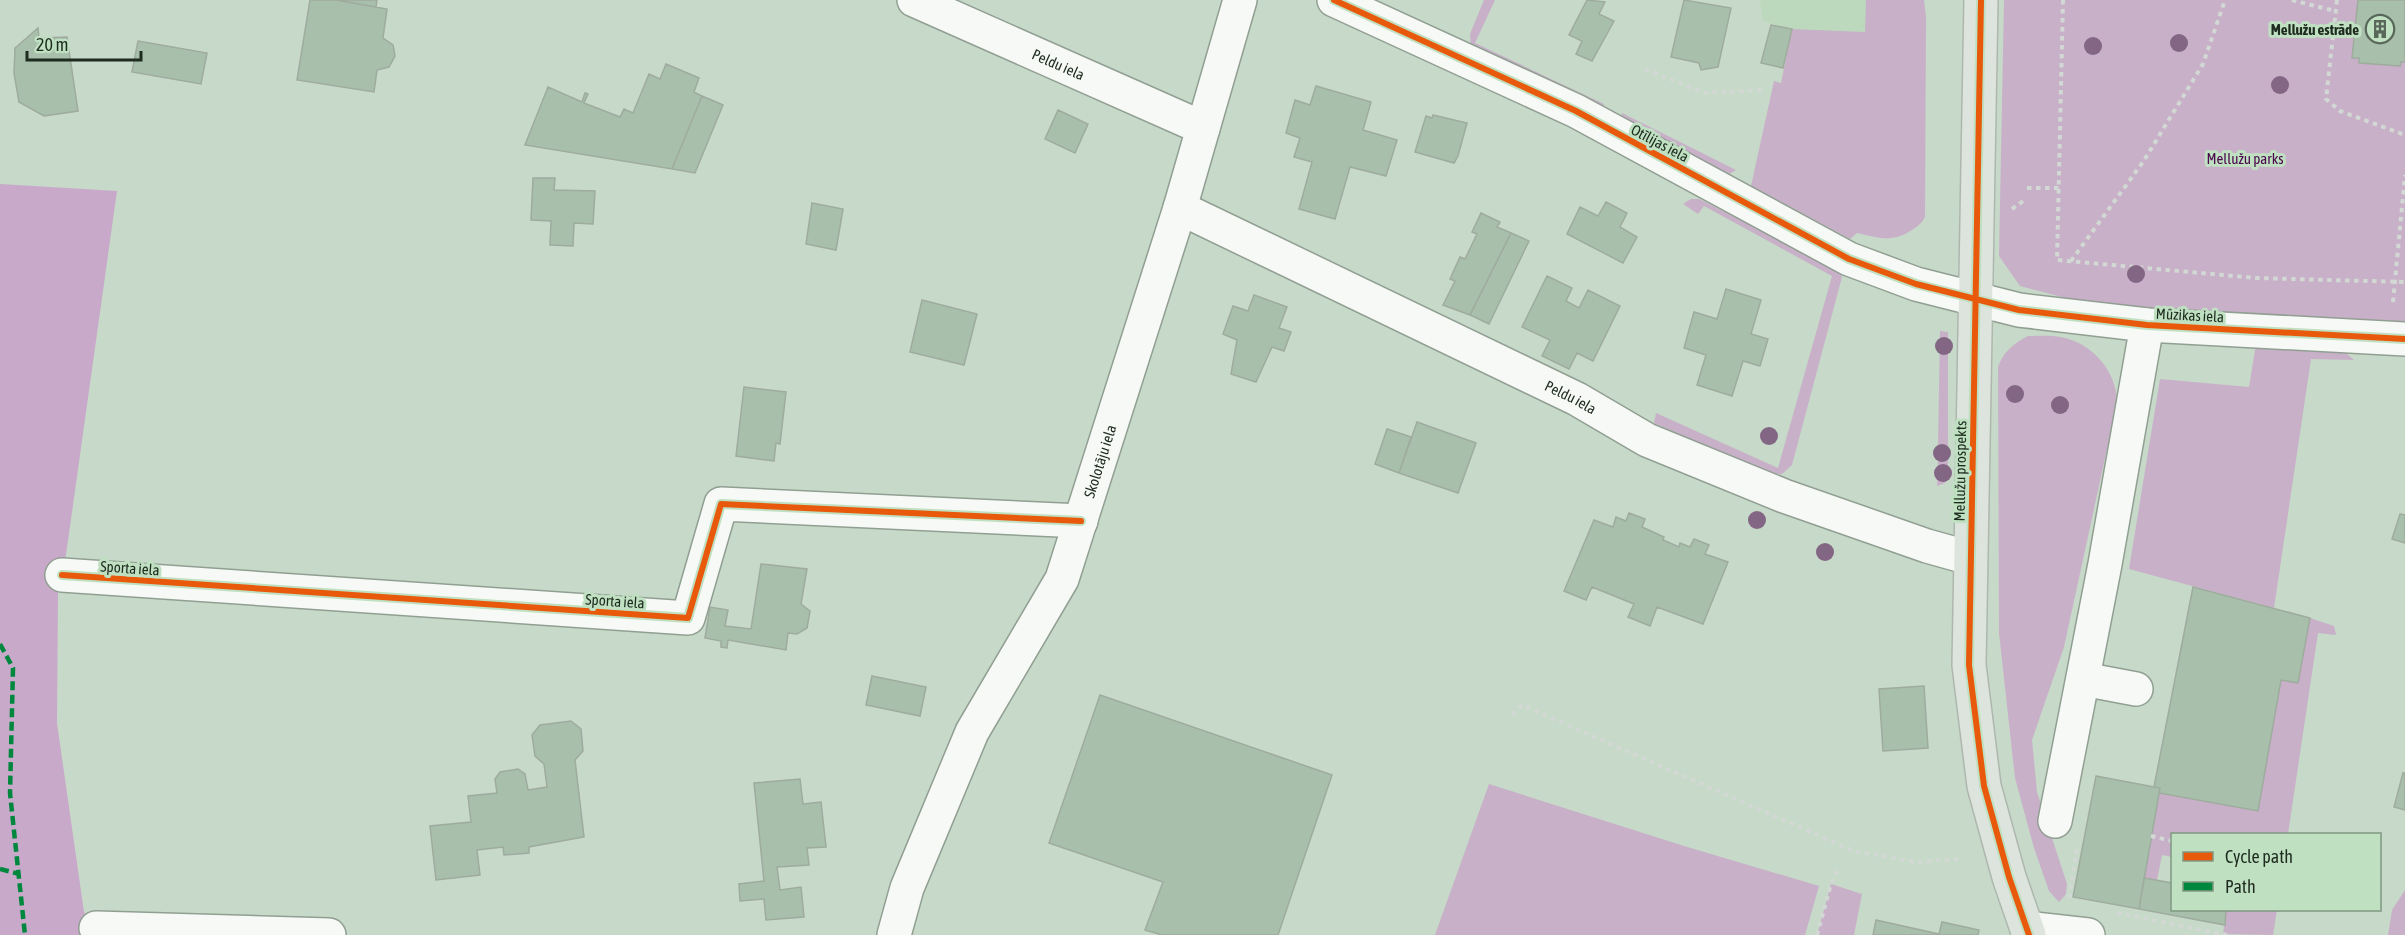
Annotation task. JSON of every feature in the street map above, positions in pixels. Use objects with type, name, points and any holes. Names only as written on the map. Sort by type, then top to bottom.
[{"type":"main road","name":"Mellužu prospekts","points":[[1981,0],[1969,665],[1984,786],[2009,877],[2028,932]]},
{"type":"street","name":"Peldu iela","points":[[914,0],[1203,128]]},
{"type":"street","name":"Skolotāju iela","points":[[894,935],[908,888],[972,732],[1062,579],[1180,208],[1240,0]]},
{"type":"street","name":"Otīlijas iela","points":[[1334,0],[1576,111],[1849,259],[1916,284],[1975,301]]},
{"type":"street","name":"Peldu iela","points":[[1180,208],[1577,399],[1647,440],[1784,496],[1927,546],[1970,558]]},
{"type":"street","name":"Mūzikas iela","points":[[1975,301],[2019,310],[2146,325],[2398,339]]},
{"type":"street","points":[[2055,821],[2136,391],[2146,325]]},
{"type":"street","name":"Sporta iela","points":[[62,575],[688,618],[721,504],[1081,521]]},
{"type":"street","points":[[2083,679],[2136,689]]},
{"type":"street","points":[[96,928],[329,935]]},
{"type":"street","points":[[2028,932],[2088,935]]},
{"type":"path","points":[[2063,0],[2057,260],[2256,278],[2405,282]]},
{"type":"path","points":[[2071,261],[2143,162],[2203,64],[2225,0]]},
{"type":"path","points":[[2292,0],[2335,11]]},
{"type":"path","points":[[2337,0],[2326,99],[2340,111],[2405,135]]},
{"type":"path","points":[[1645,69],[1704,93],[1764,90]]},
{"type":"path","points":[[2398,339],[2394,281],[2405,175]]},
{"type":"path","points":[[2027,188],[2060,188]]},
{"type":"path","points":[[1513,715],[1522,705],[1854,851],[1917,862],[1958,859]]},
{"type":"path","points":[[2151,836],[2171,841]]},
{"type":"path","points":[[2068,904],[2077,848]]},
{"type":"path","points":[[1817,935],[1831,884],[1839,867]]},
{"type":"path","points":[[2114,912],[2228,935]]},
{"type":"shaded area","points":[[1760,0],[1907,0],[1908,65],[1763,21]]},
{"type":"shaded area","points":[[0,184],[117,191],[65,562],[58,593],[57,723],[84,912],[102,935],[0,935]]},
{"type":"green space","points":[[1484,0],[1495,0],[1475,43],[1604,104],[1602,109],[1471,46],[1470,34]]},
{"type":"green space","points":[[1866,0],[1924,0],[1926,17],[1925,217],[1916,227],[1898,237],[1879,238],[1857,233],[1850,239],[1751,186],[1774,81],[1781,83],[1792,29],[1865,32]]},
{"type":"green space","name":"Mellužu parks","points":[[2004,0],[2405,0],[2405,326],[2150,311],[2066,298],[2020,286],[1999,256]]},
{"type":"green space","points":[[1622,113],[1736,170],[1728,175],[1621,118]]},
{"type":"green space","points":[[1691,199],[1699,199],[1839,270],[1842,277],[1792,465],[1782,474],[1771,474],[1654,423],[1656,413],[1778,468],[1832,276],[1704,206],[1698,214],[1683,204]]},
{"type":"green space","points":[[1940,331],[1948,332],[1948,479],[1937,486],[1938,457],[1935,457],[1938,448]]},
{"type":"green space","points":[[2028,336],[2061,337],[2083,345],[2101,360],[2113,380],[2117,403],[2064,647],[2032,740],[2037,792],[2067,884],[2066,894],[2059,902],[2049,891],[2034,848],[2015,778],[1999,633],[1998,367],[2009,349]]},
{"type":"green space","points":[[2256,344],[2338,346],[2354,360],[2311,359],[2274,608],[2129,569],[2160,379],[2249,387]]},
{"type":"green space","points":[[2310,618],[2334,626],[2336,635],[2318,633],[2288,833],[2171,833],[2171,857],[2162,855],[2157,880],[2144,878],[2159,793],[2258,811],[2281,680],[2298,683]]},
{"type":"green space","points":[[1489,784],[1819,886],[1805,935],[1435,935]]},
{"type":"green space","points":[[1831,884],[1862,894],[1854,935],[1817,935]]},
{"type":"green space","points":[[2405,890],[2405,935],[2388,935],[2392,910]]},
{"type":"green space","points":[[2226,911],[2277,911],[2273,935],[2223,934]]},
{"type":"building","points":[[310,0],[336,0],[387,9],[383,38],[393,45],[395,56],[389,67],[377,70],[374,92],[297,80]]},
{"type":"building","points":[[336,0],[377,0],[376,7]]},
{"type":"building","points":[[1587,0],[1605,2],[1599,14],[1614,21],[1592,61],[1576,54],[1582,41],[1569,35]]},
{"type":"building","points":[[1684,0],[1731,8],[1718,67],[1701,70],[1699,63],[1671,57]]},
{"type":"building","name":"Mellužu estrāde","points":[[2358,0],[2405,0],[2405,62],[2401,62],[2400,66],[2359,63],[2359,58],[2352,58]]},
{"type":"building","points":[[1771,25],[1792,29],[1783,68],[1761,63]]},
{"type":"building","points":[[38,28],[39,38],[67,37],[78,111],[44,116],[19,102],[14,73],[15,48]]},
{"type":"building","points":[[138,41],[207,53],[201,84],[132,72]]},
{"type":"building","points":[[666,64],[699,78],[694,92],[702,96],[672,169],[525,145],[548,87],[582,102],[585,93],[588,94],[584,103],[620,117],[624,109],[633,113],[649,74],[660,79]]},
{"type":"building","points":[[1316,86],[1371,102],[1363,130],[1397,140],[1386,176],[1350,167],[1335,219],[1299,209],[1312,162],[1294,157],[1300,138],[1286,133],[1295,100],[1310,105]]},
{"type":"building","points":[[702,96],[723,105],[695,173],[672,169]]},
{"type":"building","points":[[1058,110],[1088,124],[1075,153],[1045,139]]},
{"type":"building","points":[[1433,115],[1467,123],[1454,163],[1415,152],[1426,116],[1432,118]]},
{"type":"building","points":[[533,178],[555,178],[554,190],[595,191],[593,224],[574,223],[573,246],[550,245],[551,221],[531,220]]},
{"type":"building","points":[[1606,202],[1627,213],[1620,227],[1637,237],[1623,263],[1567,234],[1580,207],[1598,216]]},
{"type":"building","points":[[812,203],[843,209],[836,250],[806,244]]},
{"type":"building","points":[[1481,213],[1500,222],[1497,227],[1511,233],[1470,315],[1443,305],[1455,281],[1450,279],[1460,257],[1465,259],[1477,234],[1472,232]]},
{"type":"building","points":[[1511,233],[1529,241],[1489,324],[1470,315]]},
{"type":"building","points":[[1547,276],[1572,288],[1566,301],[1579,308],[1588,290],[1620,306],[1593,361],[1577,353],[1569,369],[1542,356],[1550,340],[1522,327]]},
{"type":"building","points":[[1726,289],[1761,300],[1751,334],[1768,339],[1760,366],[1743,361],[1732,396],[1697,385],[1706,355],[1684,348],[1694,312],[1717,319]]},
{"type":"building","points":[[1254,295],[1287,307],[1279,328],[1291,332],[1284,351],[1272,347],[1256,382],[1231,374],[1237,340],[1223,334],[1233,306],[1248,311]]},
{"type":"building","points":[[922,300],[977,314],[964,365],[910,352]]},
{"type":"building","points":[[744,387],[786,392],[780,444],[776,443],[774,461],[736,456]]},
{"type":"building","points":[[1417,422],[1476,443],[1458,493],[1399,473]]},
{"type":"building","points":[[1387,429],[1411,437],[1399,473],[1375,464]]},
{"type":"building","points":[[1629,513],[1645,519],[1642,527],[1664,537],[1663,540],[1679,547],[1680,543],[1690,547],[1694,539],[1709,545],[1705,554],[1728,562],[1703,624],[1657,607],[1650,626],[1628,617],[1634,604],[1592,587],[1586,600],[1564,591],[1594,520],[1613,527],[1616,517],[1626,521]]},
{"type":"building","points":[[2400,514],[2405,515],[2405,543],[2392,539]]},
{"type":"building","points":[[761,564],[807,569],[801,604],[810,611],[807,628],[797,634],[788,633],[786,650],[728,640],[727,648],[721,647],[721,641],[705,638],[710,607],[728,610],[725,626],[751,629]]},
{"type":"building","points":[[2193,587],[2310,618],[2298,683],[2281,680],[2258,811],[2159,793],[2160,788],[2154,787]]},
{"type":"building","points":[[872,676],[926,687],[920,716],[866,705]]},
{"type":"building","points":[[1924,686],[1928,748],[1883,751],[1879,689]]},
{"type":"building","points":[[1100,695],[1332,775],[1278,935],[1162,935],[1145,930],[1163,882],[1049,843]]},
{"type":"building","points":[[571,721],[581,729],[583,751],[575,760],[584,837],[529,847],[529,853],[504,855],[503,847],[477,850],[480,875],[436,880],[430,826],[471,822],[468,796],[497,793],[495,779],[500,772],[518,769],[525,774],[528,790],[547,787],[544,764],[535,756],[532,735],[540,725]]},
{"type":"building","points":[[2403,773],[2405,773],[2405,810],[2394,807]]},
{"type":"building","points":[[2096,776],[2160,788],[2139,909],[2073,897]]},
{"type":"building","points":[[800,779],[803,804],[821,802],[826,847],[807,848],[809,865],[777,867],[780,890],[801,887],[804,917],[766,920],[764,899],[740,901],[739,884],[764,881],[754,783]]},
{"type":"building","points":[[2144,878],[2171,883],[2171,911],[2226,911],[2225,925],[2139,909]]},
{"type":"building","points":[[1876,920],[1939,934],[1942,922],[1979,930],[1978,935],[1873,935]]},
{"type":"marked path","points":[[0,644],[13,668],[10,793],[25,935]]},
{"type":"marked path","points":[[0,869],[19,874]]},
{"type":"cycle path","points":[[1334,0],[1576,111],[1849,259],[1916,284],[2019,310],[2147,325],[2405,339]]},
{"type":"cycle path","points":[[1981,0],[1969,665],[1984,786],[2009,877],[2029,935]]},
{"type":"cycle path","points":[[62,575],[688,618],[721,504],[1081,521]]},
{"type":"place","name":"Mellužu estrāde","points":[[2380,29]]}]
